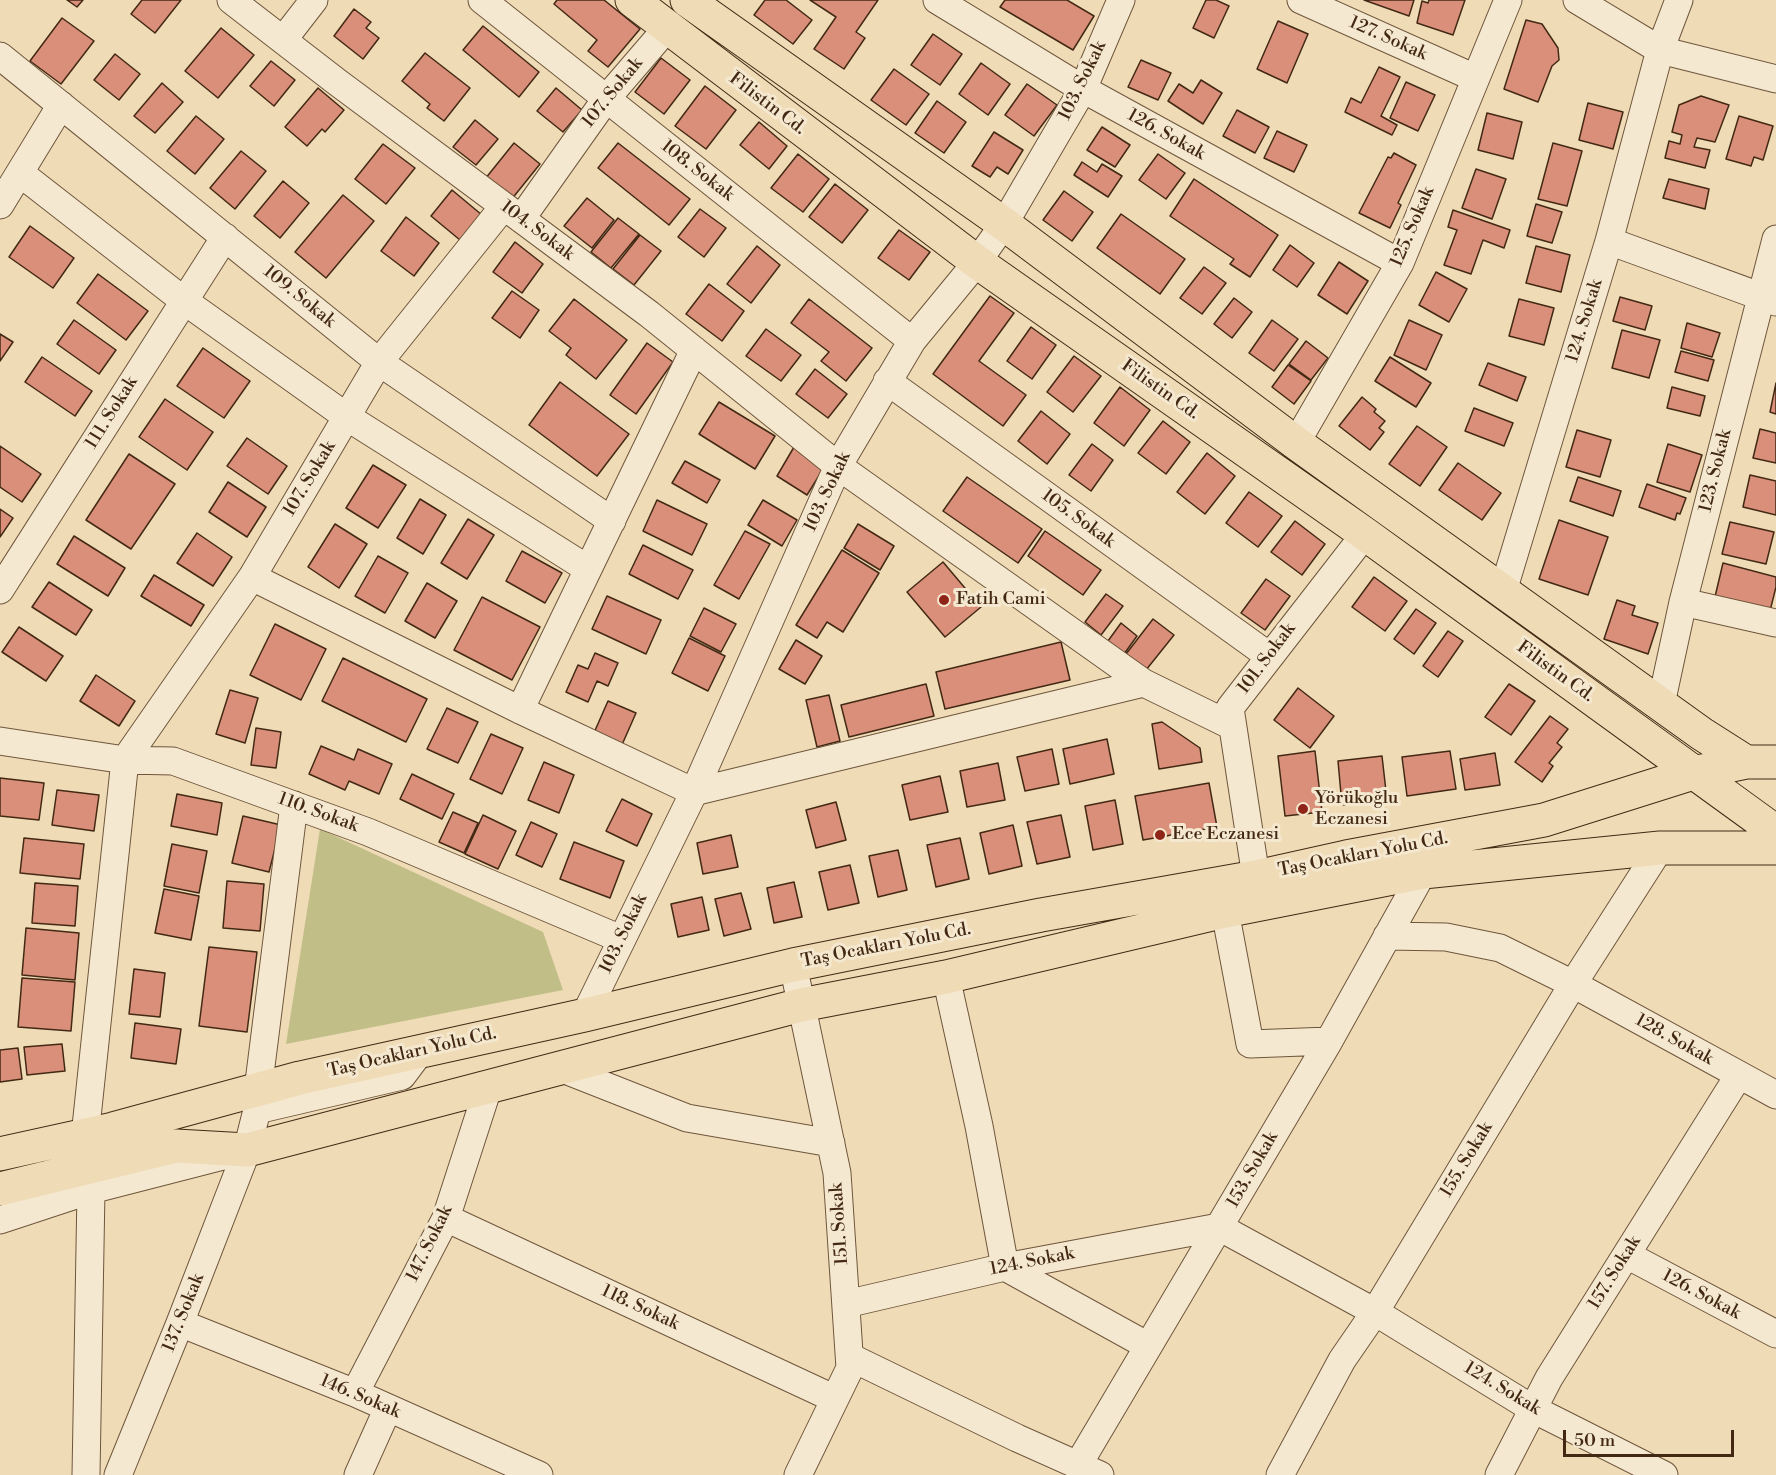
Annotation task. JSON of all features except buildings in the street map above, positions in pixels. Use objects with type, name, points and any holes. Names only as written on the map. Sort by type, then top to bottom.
[{"type":"main road","name":"Filistin Cd.","points":[[632,0],[977,262],[1365,534],[1776,832]]},
{"type":"main road","name":"Filistin Cd.","points":[[703,5],[1004,224],[1296,443],[1661,704],[1761,762]]},
{"type":"main road","points":[[667,28],[703,5]]},
{"type":"main road","name":"Taş Ocakları Yolu Cd.","points":[[0,1154],[85,1136],[258,1090],[793,965],[1041,915],[1256,877],[1346,857],[1544,820],[1693,773],[1761,762]]},
{"type":"main road","name":"Taş Ocakları Yolu Cd.","points":[[0,1189],[176,1146],[247,1150],[801,1005],[946,977],[1225,911],[1423,872],[1660,848],[1776,848]]},
{"type":"street","name":"104. Sokak","points":[[231,0],[649,314],[838,466],[1144,683],[1232,726]]},
{"type":"street","points":[[283,40],[314,0]]},
{"type":"street","name":"108. Sokak","points":[[482,0],[912,341]]},
{"type":"street","name":"126. Sokak","points":[[937,0],[1083,89],[1400,263]]},
{"type":"street","name":"103. Sokak","points":[[585,1015],[694,792],[838,466],[912,341],[977,262],[1004,224],[1083,89],[1122,0]]},
{"type":"street","name":"127. Sokak","points":[[1301,0],[1475,78]]},
{"type":"street","name":"125. Sokak","points":[[1296,443],[1400,263],[1508,0]]},
{"type":"street","name":"124. Sokak","points":[[1503,591],[1609,241],[1660,50],[1679,0]]},
{"type":"street","points":[[1580,1],[1660,50],[1776,79]]},
{"type":"street","name":"107. Sokak","points":[[125,760],[252,577],[379,362],[512,213],[667,28]]},
{"type":"street","name":"109. Sokak","points":[[0,56],[379,362],[612,521]]},
{"type":"street","points":[[0,205],[61,105]]},
{"type":"street","points":[[20,173],[183,300],[346,417],[588,569]]},
{"type":"street","name":"111. Sokak","points":[[0,590],[225,237]]},
{"type":"street","name":"123. Sokak","points":[[1661,704],[1683,602],[1768,300],[1776,239]]},
{"type":"street","points":[[1609,241],[1768,300]]},
{"type":"street","points":[[520,710],[694,350]]},
{"type":"street","name":"105. Sokak","points":[[887,381],[1269,656]]},
{"type":"street","name":"101. Sokak","points":[[1256,877],[1230,708],[1365,534]]},
{"type":"street","points":[[252,577],[520,710],[694,792],[1144,683]]},
{"type":"street","points":[[1683,602],[1776,623]]},
{"type":"street","name":"110. Sokak","points":[[0,741],[125,760],[173,761],[368,832],[621,939]]},
{"type":"street","points":[[85,1136],[125,760]]},
{"type":"street","points":[[258,1090],[294,805]]},
{"type":"street","name":"155. Sokak","points":[[1280,1475],[1342,1360],[1375,1312],[1573,984],[1660,848]]},
{"type":"street","name":"153. Sokak","points":[[1089,1470],[1148,1346],[1329,1041],[1423,872]]},
{"type":"street","points":[[1225,911],[1250,1044],[1329,1041]]},
{"type":"street","name":"128. Sokak","points":[[1387,936],[1446,937],[1500,948],[1573,984],[1776,1095]]},
{"type":"street","name":"151. Sokak","points":[[793,965],[837,1173],[850,1357],[850,1368],[798,1475]]},
{"type":"street","points":[[946,977],[979,1126],[1005,1267],[1148,1346]]},
{"type":"street","name":"137. Sokak","points":[[120,1474],[247,1150],[257,1110],[402,1076],[420,1052]]},
{"type":"street","points":[[560,1068],[687,1118],[831,1143]]},
{"type":"street","name":"157. Sokak","points":[[1499,1475],[1549,1378],[1739,1075]]},
{"type":"street","name":"147. Sokak","points":[[355,1394],[446,1218],[488,1088]]},
{"type":"street","points":[[0,1220],[91,1190],[247,1150]]},
{"type":"street","points":[[86,1475],[91,1190]]},
{"type":"street","name":"118. Sokak","points":[[446,1218],[835,1399]]},
{"type":"street","name":"124. Sokak","points":[[846,1304],[1005,1267],[1220,1227],[1375,1312],[1533,1409],[1664,1475]]},
{"type":"street","name":"126. Sokak","points":[[1627,1255],[1776,1334]]},
{"type":"street","name":"146. Sokak","points":[[180,1323],[355,1394],[539,1475]]},
{"type":"street","points":[[850,1357],[1089,1470]]},
{"type":"street","points":[[358,1475],[388,1408]]},
{"type":"shaded area","points":[[320,829],[543,932],[563,990],[286,1044]]},
{"type":"place","name":"Fatih Cami","points":[[944,600]]},
{"type":"place","name":"Yörükoğlu Eczanesi","points":[[1303,809]]},
{"type":"place","name":"Ece Eczanesi","points":[[1160,835]]}]
